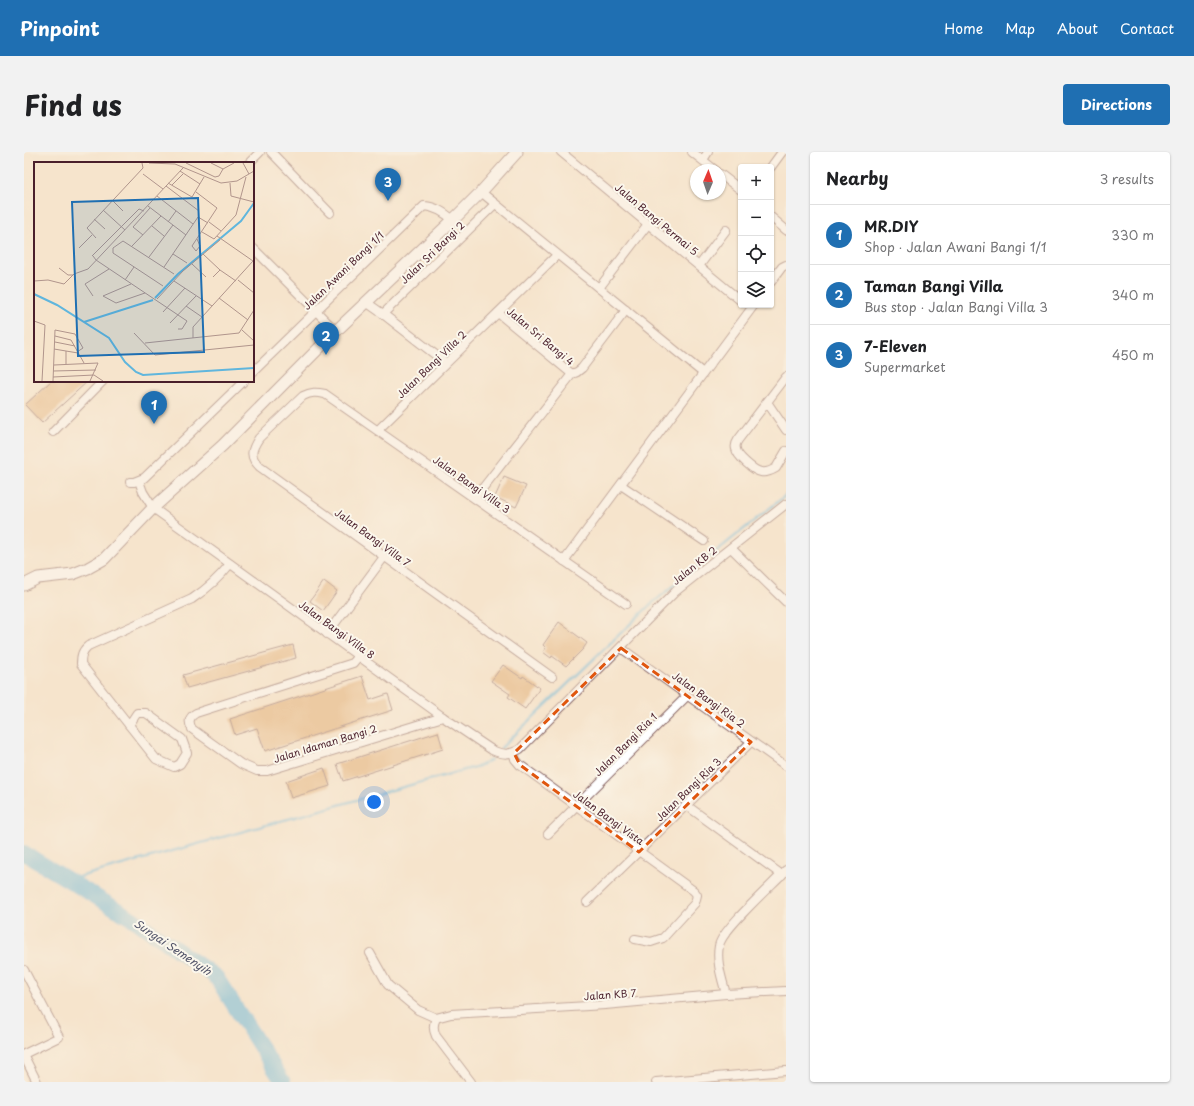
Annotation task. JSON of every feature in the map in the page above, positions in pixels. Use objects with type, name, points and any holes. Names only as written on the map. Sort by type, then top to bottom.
[{"type":"street","points":[[250,162],[260,152]]},
{"type":"street","points":[[271,152],[330,212]]},
{"type":"street","points":[[24,585],[38,578],[73,574],[88,568],[112,551],[153,508],[223,445],[336,331],[453,220],[517,152]]},
{"type":"street","name":"Jalan Bangi Permai 5","points":[[561,152],[738,299]]},
{"type":"street","points":[[692,152],[708,164]]},
{"type":"street","points":[[703,160],[708,152]]},
{"type":"street","points":[[773,164],[782,152]]},
{"type":"street","points":[[726,179],[738,188]]},
{"type":"street","points":[[481,192],[703,373]]},
{"type":"street","name":"Jalan Sri Bangi 2","points":[[383,314],[495,204]]},
{"type":"street","name":"Jalan Awani Bangi 1/1","points":[[254,371],[424,206],[444,212],[453,220]]},
{"type":"street","points":[[774,220],[786,230]]},
{"type":"street","points":[[599,288],[648,224]]},
{"type":"street","points":[[698,266],[726,230]]},
{"type":"street","points":[[254,249],[336,331]]},
{"type":"street","name":"Jalan Bangi Villa 2","points":[[378,430],[557,255]]},
{"type":"street","points":[[774,278],[786,265]]},
{"type":"street","points":[[366,302],[446,363]]},
{"type":"street","points":[[564,561],[703,373],[749,308]]},
{"type":"street","points":[[475,498],[572,374],[582,368],[626,310]]},
{"type":"street","name":"Jalan Sri Bangi 4","points":[[498,313],[572,374]]},
{"type":"street","points":[[786,377],[738,440],[736,445],[738,455],[755,470],[763,473],[772,471],[776,468],[786,451]]},
{"type":"street","points":[[53,432],[102,382]]},
{"type":"street","points":[[130,482],[139,481],[243,382]]},
{"type":"street","name":"Jalan Bangi Villa 3","points":[[303,396],[318,392],[325,394],[626,604]]},
{"type":"street","name":"Jalan Bangi Villa 7","points":[[303,396],[259,438],[253,446],[252,455],[254,462],[552,677]]},
{"type":"street","points":[[767,402],[786,430]]},
{"type":"street","points":[[139,481],[143,492],[153,508]]},
{"type":"street","points":[[621,485],[704,541]]},
{"type":"street","name":"Jalan KB 2","points":[[514,753],[520,749],[676,592],[786,504]]},
{"type":"street","name":"Jalan Bangi Villa 8","points":[[153,508],[442,717],[492,750],[499,753],[514,753]]},
{"type":"street","points":[[731,548],[786,602]]},
{"type":"street","points":[[327,634],[384,557]]},
{"type":"street","points":[[130,725],[137,713],[146,713],[182,739],[187,752],[180,764],[174,767],[156,759],[81,664],[83,650],[88,646],[192,599],[205,591],[217,580],[230,564]]},
{"type":"street","name":"Jalan Bangi Ria 2","points":[[621,648],[786,766]]},
{"type":"street","name":"Jalan Idaman Bangi 2","points":[[358,657],[353,663],[192,715],[189,719],[190,725],[192,729],[241,764],[257,771],[267,771],[442,717]]},
{"type":"street","name":"Jalan Bangi Ria 1","points":[[548,834],[687,696]]},
{"type":"street","name":"Jalan Bangi Ria 3","points":[[587,902],[751,742]]},
{"type":"street","name":"Jalan Bangi Vista","points":[[514,753],[515,759],[520,765],[694,891],[696,895],[695,902],[663,938],[651,942],[636,939]]},
{"type":"street","points":[[686,805],[784,873],[727,930],[719,944],[718,961],[726,994]]},
{"type":"street","points":[[370,953],[388,984],[418,1010],[436,1018],[434,1024],[436,1036],[471,1082]]},
{"type":"street","points":[[24,970],[59,1037],[25,1058],[37,1082]]},
{"type":"street","name":"Jalan KB 7","points":[[436,1018],[451,1014],[605,1005],[726,994],[786,991]]},
{"type":"street","points":[[656,1082],[786,1071]]},
{"type":"highlighted area","points":[[621,648],[751,742],[639,852],[520,765],[514,753]]},
{"type":"building","points":[[50,382],[87,382],[42,423],[25,405]]},
{"type":"building","points":[[504,477],[526,486],[516,507],[495,497]]},
{"type":"building","points":[[324,581],[337,591],[323,611],[310,601]]},
{"type":"building","points":[[559,622],[587,643],[566,666],[552,656],[551,658],[543,652],[546,648],[543,645]]},
{"type":"building","points":[[293,645],[296,658],[187,688],[183,675]]},
{"type":"building","points":[[503,665],[522,678],[523,676],[540,688],[525,709],[508,697],[510,694],[491,681]]},
{"type":"building","points":[[362,676],[370,700],[388,694],[393,710],[265,751],[257,728],[235,735],[230,719]]},
{"type":"building","points":[[438,732],[443,749],[343,781],[337,764]]},
{"type":"building","points":[[324,768],[330,786],[291,798],[286,781]]},
{"type":"waterway","points":[[501,748],[650,605],[786,495]]},
{"type":"waterway","points":[[68,880],[479,766],[491,760]]},
{"type":"waterway","name":"Sungai Semenyih","points":[[24,853],[136,921],[216,977],[283,1082]]},
{"type":"place","name":"7-Eleven","points":[[388,201]]},
{"type":"place","name":"Taman Bangi Villa","points":[[326,355]]},
{"type":"place","name":"MR.DIY","points":[[154,424]]}]
